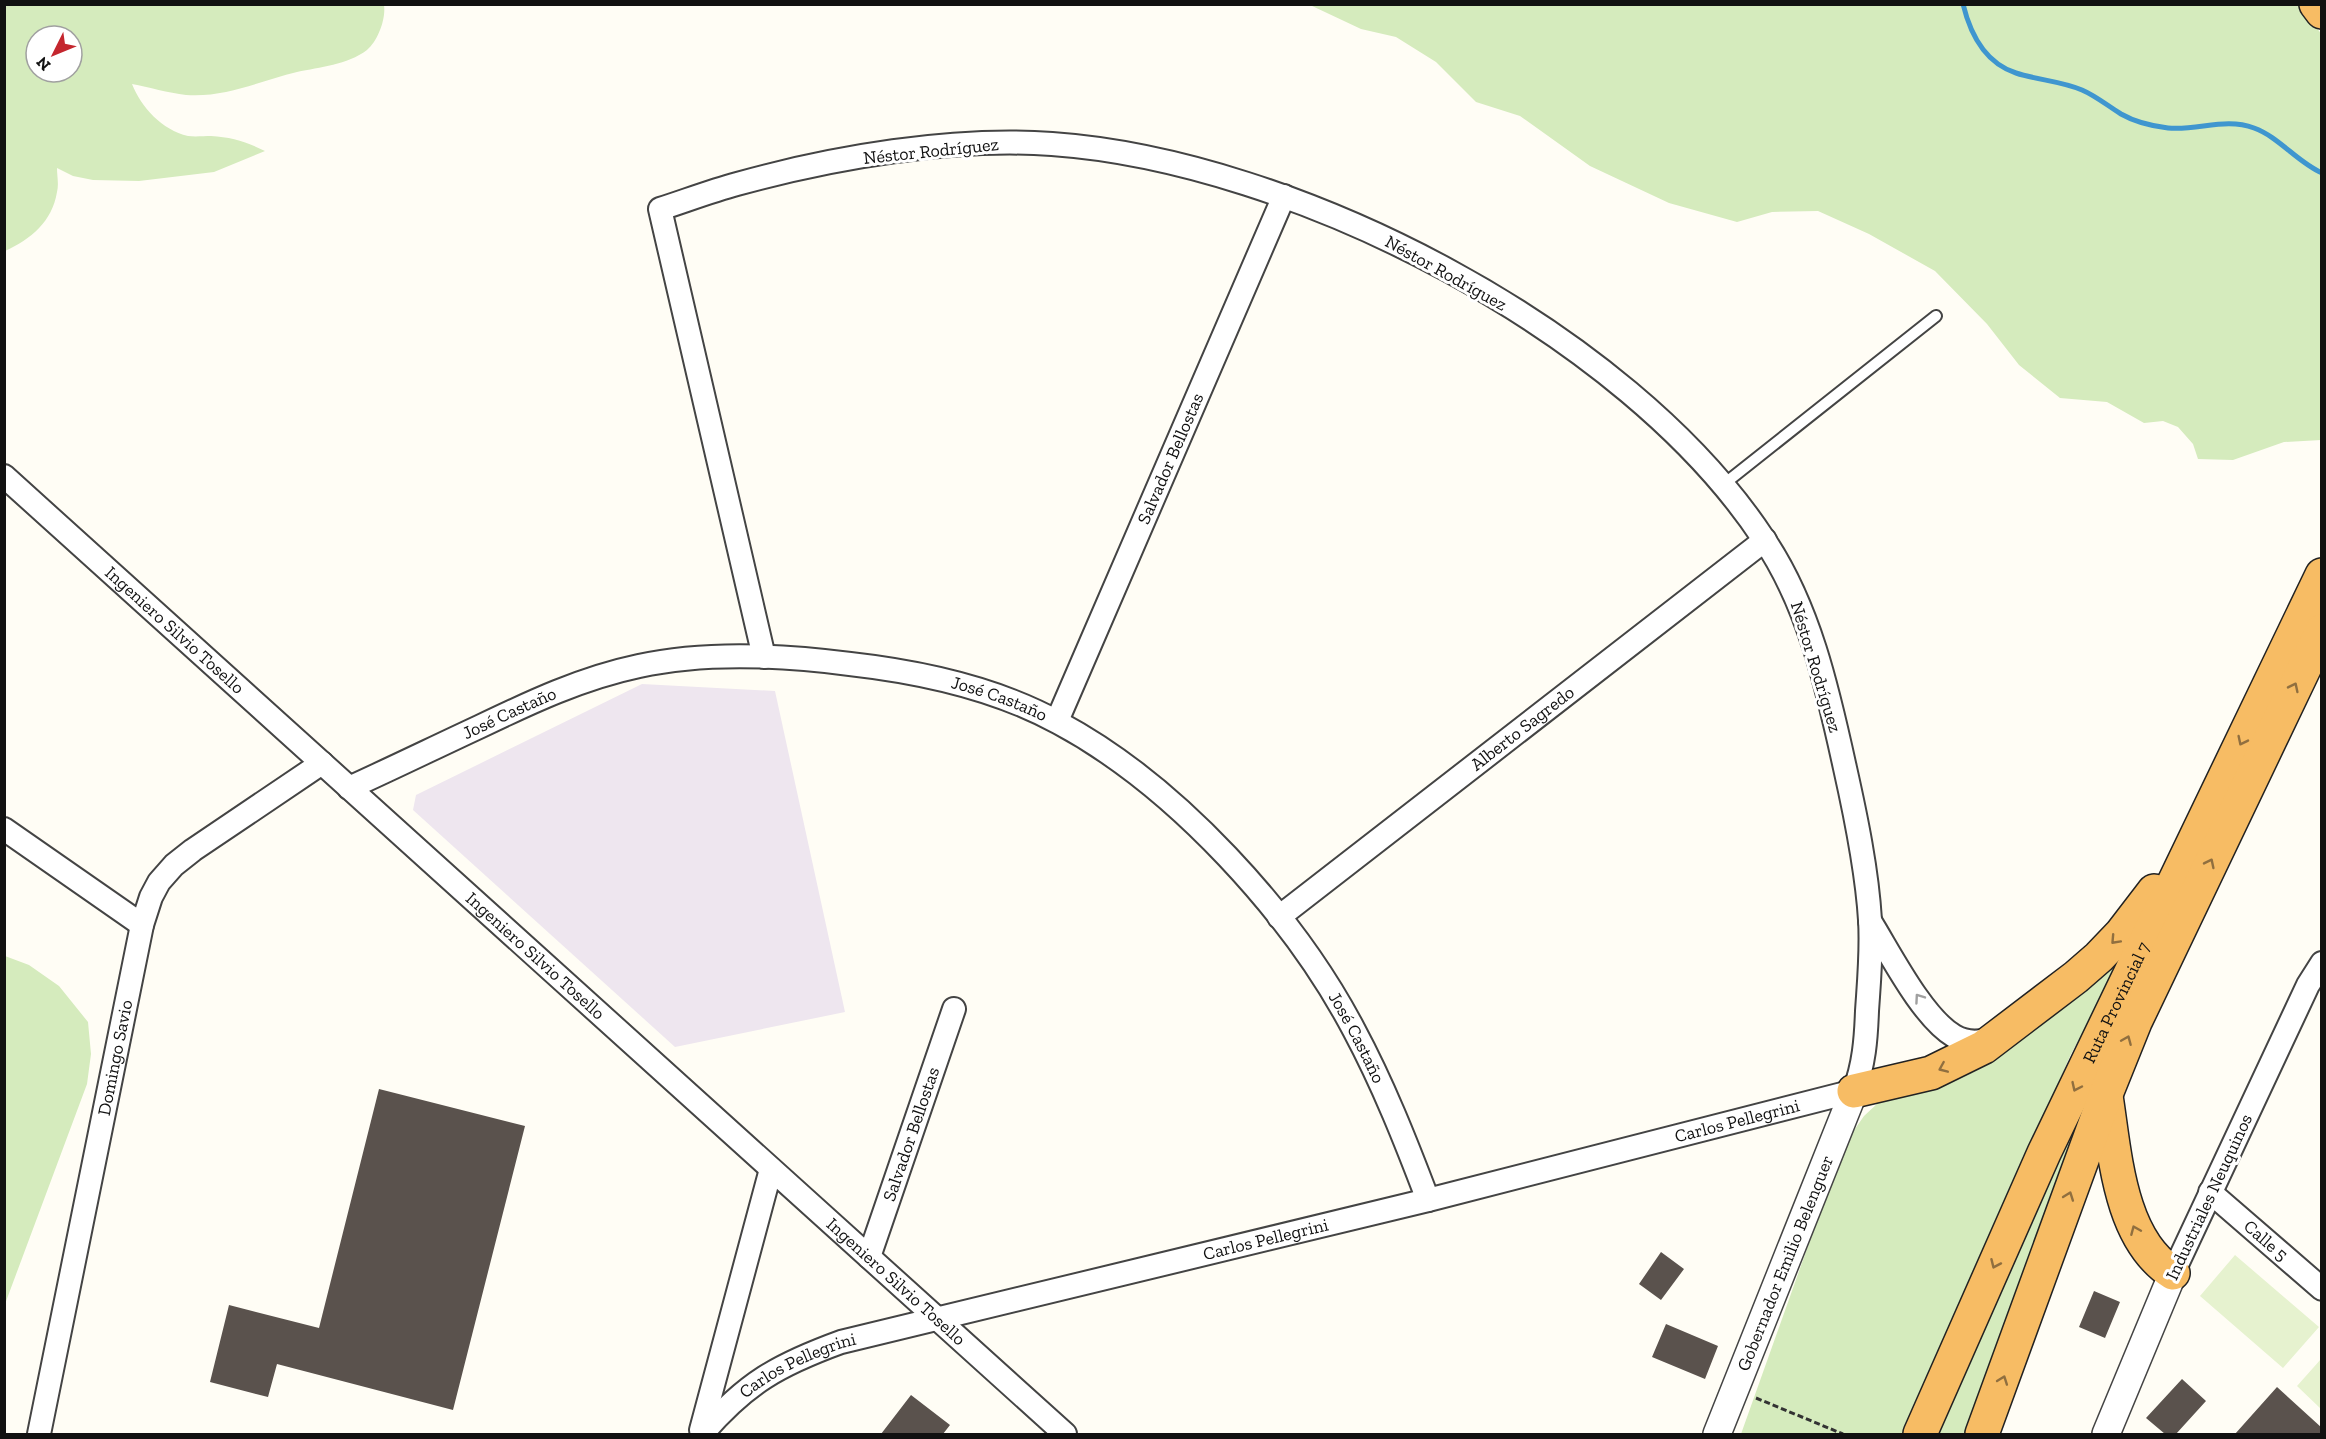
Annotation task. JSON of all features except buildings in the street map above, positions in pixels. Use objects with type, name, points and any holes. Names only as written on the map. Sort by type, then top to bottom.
[{"type":"highway","points":[[2316,4],[2322,12]]},
{"type":"highway","name":"Ruta Provincial 7","points":[[1920,1434],[2040,1162],[2322,574]]},
{"type":"highway","name":"Ruta Provincial 7","points":[[1982,1434],[2106,1094],[2152,984],[2322,631]]},
{"type":"highway","points":[[1854,1091],[1931,1073],[1967,1057],[2000,1036],[2076,977],[2121,934],[2155,891],[2210,807]]},
{"type":"highway","points":[[2106,1094],[2120,1182],[2127,1209],[2139,1239],[2157,1261],[2173,1273]]},
{"type":"street","name":"Néstor Rodríguez","points":[[764,657],[660,209],[735,184],[820,164],[973,144],[1049,144],[1131,153],[1215,174],[1284,196],[1347,222],[1418,256],[1491,296],[1566,343],[1630,392],[1680,438],[1724,484],[1765,540],[1797,600],[1826,691],[1850,789],[1870,921],[1863,1068],[1854,1091]]},
{"type":"street","name":"Salvador Bellostas","points":[[1057,721],[1284,196]]},
{"type":"street","name":"Ingeniero Silvio Tosello","points":[[4,476],[1065,1434]]},
{"type":"street","name":"Alberto Sagredo","points":[[1279,917],[1765,540]]},
{"type":"street","name":"José Castaño","points":[[349,788],[530,703],[583,681],[641,665],[700,658],[764,657],[822,660],[884,668],[954,682],[1019,704],[1057,721],[1097,745],[1189,818],[1237,867],[1279,917],[1354,1028],[1403,1137],[1428,1200]]},
{"type":"street","name":"Domingo Savio","points":[[39,1434],[142,925],[151,897],[159,882],[174,865],[193,850],[322,763]]},
{"type":"street","points":[[4,830],[142,925]]},
{"type":"street","name":"Néstor Rodríguez","points":[[1870,921],[1918,998],[1943,1028],[1968,1041],[1982,1041],[2000,1036]]},
{"type":"street","name":"Industriales Neuquinos","points":[[2106,1434],[2173,1273],[2210,1192],[2315,991],[2322,963]]},
{"type":"street","name":"Salvador Bellostas","points":[[869,1257],[954,1009]]},
{"type":"street","name":"Carlos Pellegrini","points":[[701,1434],[725,1407],[750,1386],[778,1368],[841,1342],[1428,1200],[1854,1091]]},
{"type":"street","name":"Gobernador Emilio Belenguer","points":[[1718,1434],[1854,1091]]},
{"type":"street","name":"Carlos Pellegrini","points":[[701,1434],[771,1169]]},
{"type":"street","name":"Calle 5","points":[[2210,1192],[2322,1289]]},
{"type":"lane","points":[[1724,484],[1936,316]]},
{"type":"path","points":[[1736,1389],[1843,1434]]},
{"type":"shaded area","points":[[642,684],[775,691],[845,1012],[675,1047],[413,810],[416,795]]},
{"type":"green space","points":[[5,5],[384,5],[384,17],[375,41],[367,50],[342,62],[215,94],[186,95],[132,84],[147,109],[170,129],[188,136],[232,139],[265,151],[214,172],[139,181],[93,180],[73,176],[57,168],[57,192],[45,221],[32,235],[5,251]]},
{"type":"green space","points":[[1310,5],[2300,5],[2322,35],[2321,440],[2284,442],[2233,460],[2198,459],[2193,444],[2178,427],[2163,421],[2144,423],[2107,402],[2060,398],[2019,365],[1987,324],[1935,271],[1869,234],[1818,211],[1772,212],[1737,222],[1669,203],[1590,166],[1520,116],[1476,102],[1436,62],[1396,37],[1361,29]]},
{"type":"green space","points":[[2130,944],[2071,1054],[1905,1434],[1741,1434],[1839,1159],[1848,1139],[1864,1116],[1878,1103],[1931,1089],[1999,1055],[2025,1037]]},
{"type":"green space","points":[[5,956],[29,965],[59,986],[88,1022],[91,1054],[87,1084],[5,1304]]},
{"type":"green space","points":[[2135,992],[1975,1434],[1935,1434],[2019,1238]]},
{"type":"green space","points":[[2235,1255],[2319,1327],[2283,1368],[2200,1296]]},
{"type":"green space","points":[[2321,1359],[2321,1409],[2297,1386]]},
{"type":"waterway","points":[[1963,4],[1970,26],[1981,46],[1987,54],[2005,68],[2082,90],[2126,117],[2149,125],[2179,128],[2233,124],[2254,128],[2272,137],[2304,163],[2322,173]]}]
